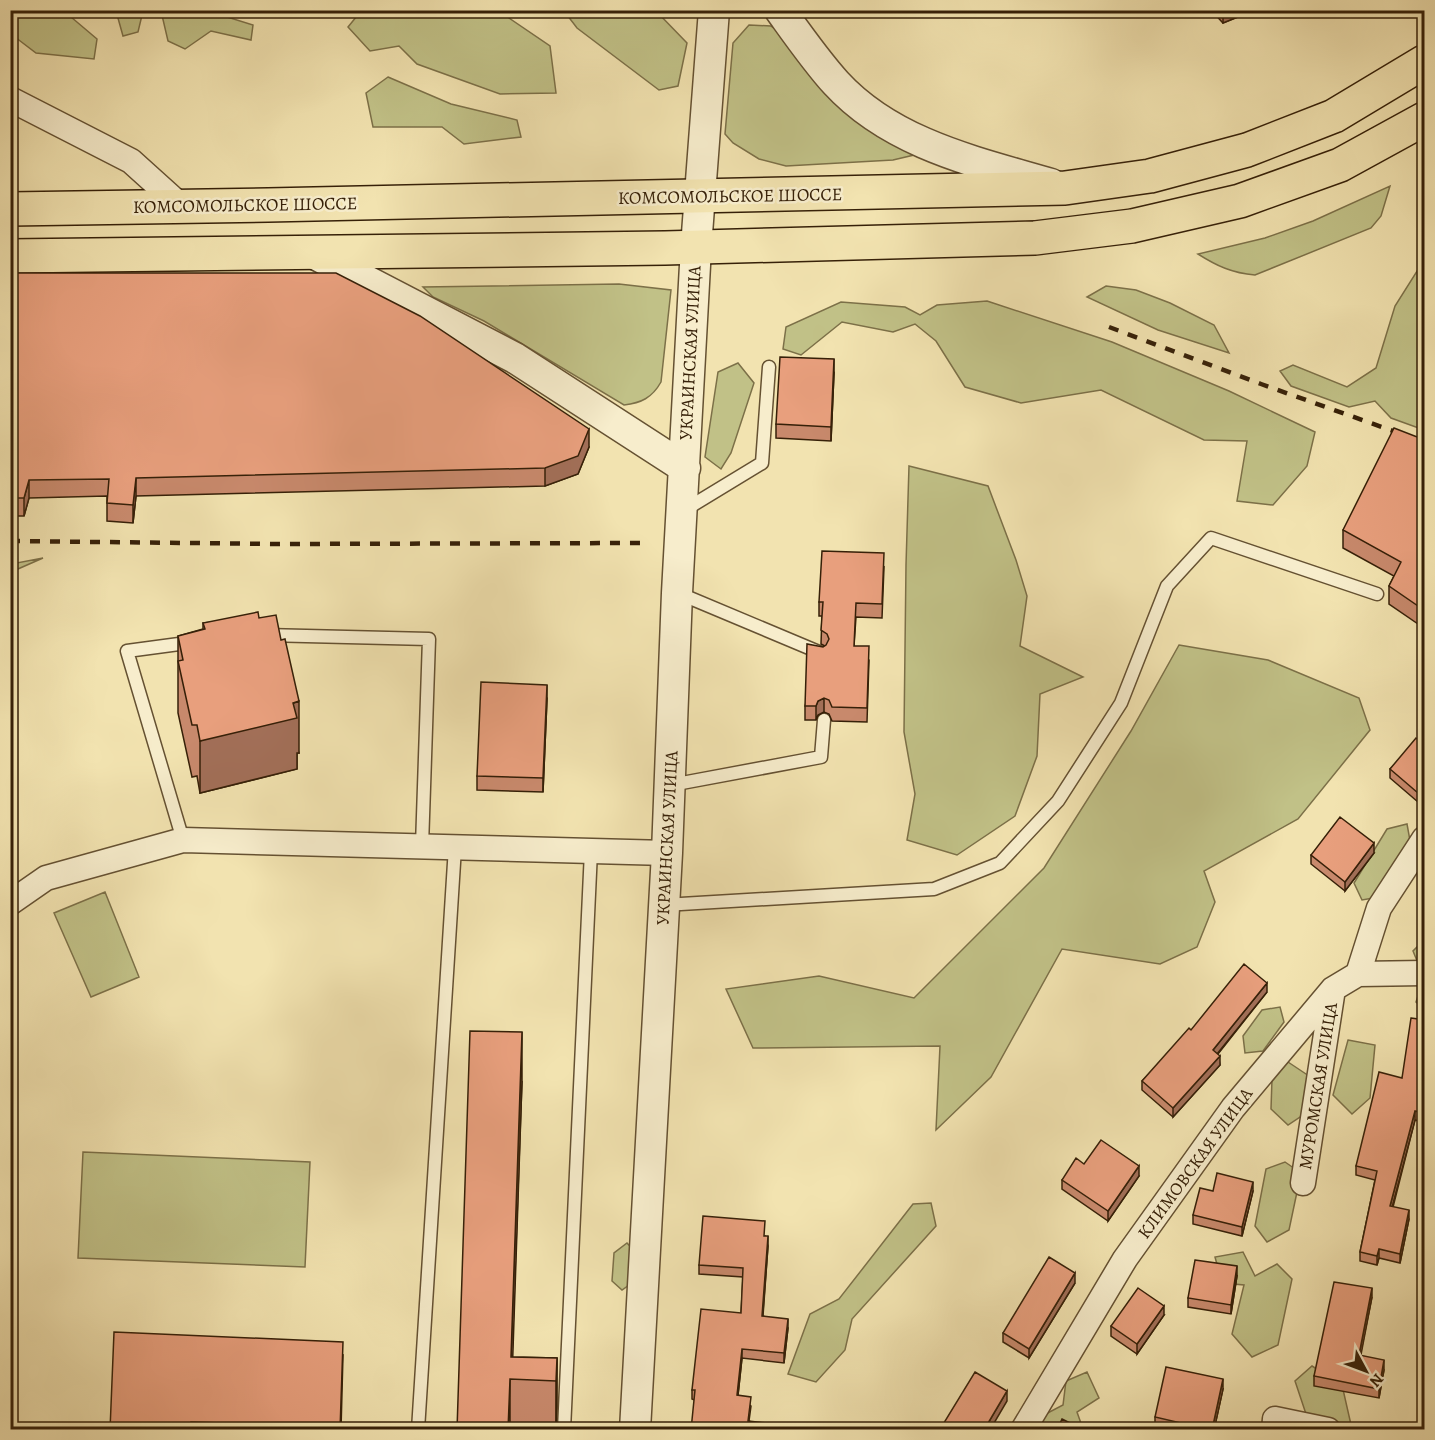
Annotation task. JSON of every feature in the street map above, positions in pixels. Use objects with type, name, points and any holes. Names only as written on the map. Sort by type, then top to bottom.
[{"type":"main road","name":"КОМСОМОЛЬСКОЕ ШОССЕ","points":[[10,209],[1065,188],[1150,176],[1247,150],[1334,116],[1425,62]]},
{"type":"main road","points":[[10,256],[696,247],[1035,238],[1132,226],[1240,201],[1340,165],[1425,119]]},
{"type":"street","points":[[780,10],[836,83],[862,107],[900,132],[969,160],[1065,188]]},
{"type":"street","name":"УКРАИНСКАЯ УЛИЦА","points":[[635,1430],[667,853],[677,593],[696,247],[716,13]]},
{"type":"street","points":[[10,99],[131,161],[182,207]]},
{"type":"street","points":[[311,252],[515,358],[685,468]]},
{"type":"street","points":[[1425,839],[1379,908],[1358,974],[1425,973]]},
{"type":"street","points":[[10,903],[46,878],[183,840],[667,853]]},
{"type":"street","name":"КЛИМОВСКАЯ УЛИЦА","points":[[1023,1430],[1125,1259],[1233,1108],[1334,989],[1358,974]]},
{"type":"street","name":"МУРОМСКАЯ УЛИЦА","points":[[1303,1183],[1334,989]]},
{"type":"street","points":[[1274,1424],[1328,1430]]},
{"type":"lane","points":[[682,512],[762,463],[769,367]]},
{"type":"lane","points":[[664,905],[934,889],[1000,863],[1058,801],[1077,772],[1121,703],[1167,586],[1211,538],[1377,594]]},
{"type":"lane","points":[[677,593],[821,652]]},
{"type":"lane","points":[[257,635],[429,639],[423,846]]},
{"type":"lane","points":[[183,840],[127,651],[210,639]]},
{"type":"lane","points":[[670,786],[821,758],[824,720]]},
{"type":"lane","points":[[418,1430],[455,847]]},
{"type":"lane","points":[[564,1430],[591,851]]},
{"type":"green space","points":[[11,10],[76,11],[71,17],[97,39],[94,59],[36,53],[11,34]]},
{"type":"green space","points":[[116,11],[143,11],[138,32],[123,36]]},
{"type":"green space","points":[[161,11],[208,11],[253,25],[251,40],[211,31],[185,49],[168,41]]},
{"type":"green space","points":[[361,11],[505,11],[509,18],[550,46],[556,93],[500,94],[417,64],[399,46],[370,51],[348,27]]},
{"type":"green space","points":[[564,11],[656,11],[687,43],[678,86],[659,90],[577,28]]},
{"type":"green space","points":[[749,25],[771,26],[779,31],[914,155],[893,160],[786,166],[759,159],[733,143],[725,134],[733,43]]},
{"type":"green space","points":[[388,77],[451,104],[517,120],[521,137],[464,144],[442,127],[373,127],[366,93]]},
{"type":"green space","points":[[1390,186],[1381,216],[1371,228],[1255,275],[1225,268],[1198,254],[1265,238],[1313,221]]},
{"type":"green space","points":[[1424,260],[1424,430],[1391,418],[1375,401],[1349,407],[1291,386],[1280,371],[1293,365],[1347,387],[1376,368],[1395,306]]},
{"type":"green space","points":[[619,284],[671,290],[661,382],[646,399],[624,405],[484,321],[433,297],[423,287]]},
{"type":"green space","points":[[1106,286],[1136,290],[1170,303],[1214,325],[1229,353],[1158,330],[1087,297]]},
{"type":"green space","points":[[987,301],[1112,342],[1229,391],[1315,432],[1307,466],[1273,505],[1237,501],[1247,441],[1204,440],[1101,390],[1021,403],[965,387],[936,341],[915,324],[893,332],[842,322],[801,355],[783,349],[786,327],[841,302],[905,307],[920,315],[937,305]]},
{"type":"green space","points":[[738,363],[754,383],[731,453],[721,469],[705,457],[718,372]]},
{"type":"green space","points":[[909,466],[988,486],[1027,596],[1020,646],[1083,677],[1040,694],[1037,756],[1015,816],[957,855],[907,840],[915,794],[904,732]]},
{"type":"green space","points":[[43,558],[11,572],[11,564]]},
{"type":"green space","points":[[1179,645],[1268,660],[1359,698],[1370,730],[1298,819],[1204,871],[1215,902],[1197,947],[1160,964],[1062,949],[991,1077],[936,1130],[940,1046],[753,1048],[726,989],[819,976],[914,998],[1044,868],[1131,731]]},
{"type":"green space","points":[[1407,824],[1411,846],[1379,897],[1362,900],[1354,883],[1387,829]]},
{"type":"green space","points":[[105,892],[139,977],[91,997],[54,913]]},
{"type":"green space","points":[[1424,940],[1424,978],[1413,951]]},
{"type":"green space","points":[[1424,978],[1424,1009],[1416,1002]]},
{"type":"green space","points":[[1280,1007],[1284,1022],[1263,1051],[1245,1053],[1243,1036],[1262,1010]]},
{"type":"green space","points":[[1348,1040],[1375,1045],[1370,1098],[1352,1114],[1333,1095]]},
{"type":"green space","points":[[1288,1062],[1312,1078],[1306,1113],[1288,1125],[1271,1109],[1272,1079]]},
{"type":"green space","points":[[83,1152],[310,1162],[305,1267],[78,1258]]},
{"type":"green space","points":[[1285,1162],[1301,1173],[1289,1230],[1267,1242],[1255,1226],[1266,1169]]},
{"type":"green space","points":[[931,1203],[936,1226],[852,1319],[845,1350],[816,1382],[788,1374],[810,1314],[839,1299],[913,1204]]},
{"type":"green space","points":[[627,1243],[638,1255],[636,1280],[622,1290],[612,1281],[614,1253]]},
{"type":"green space","points":[[1243,1252],[1255,1276],[1277,1264],[1292,1279],[1278,1345],[1252,1357],[1232,1334],[1244,1285],[1222,1283],[1215,1257]]},
{"type":"green space","points":[[1312,1366],[1342,1385],[1352,1429],[1311,1429],[1295,1381]]},
{"type":"green space","points":[[1087,1372],[1099,1398],[1077,1412],[1083,1429],[1036,1430],[1038,1418],[1063,1405],[1066,1381]]},
{"type":"building","points":[[1220,10],[1232,10],[1223,14]]},
{"type":"building","points":[[10,273],[336,273],[420,316],[589,429],[578,456],[545,468],[136,478],[133,505],[107,503],[109,479],[29,480],[24,498],[10,498]]},
{"type":"building","points":[[780,357],[834,359],[831,427],[776,424]]},
{"type":"building","points":[[1394,428],[1425,440],[1425,602],[1421,608],[1389,586],[1401,562],[1343,530]]},
{"type":"building","points":[[822,551],[884,553],[882,604],[856,603],[854,646],[869,646],[867,708],[832,707],[829,700],[824,698],[818,701],[816,706],[805,706],[807,644],[823,647],[829,639],[827,634],[821,630],[823,602],[819,602]]},
{"type":"building","points":[[258,612],[259,618],[276,615],[281,640],[285,639],[299,701],[293,703],[297,718],[200,741],[197,725],[192,725],[178,661],[183,660],[178,636],[205,629],[203,623]]},
{"type":"building","points":[[481,682],[547,685],[543,778],[477,776]]},
{"type":"building","points":[[1416,738],[1425,745],[1425,785],[1418,793],[1390,769]]},
{"type":"building","points":[[1340,817],[1374,843],[1345,882],[1311,855]]},
{"type":"building","points":[[1244,964],[1267,983],[1213,1050],[1220,1056],[1173,1108],[1142,1081],[1189,1028],[1191,1030]]},
{"type":"building","points":[[1411,1018],[1425,1020],[1425,1088],[1419,1112],[1415,1111],[1390,1206],[1409,1210],[1400,1254],[1379,1249],[1377,1256],[1360,1252],[1377,1171],[1356,1166],[1379,1072],[1402,1078]]},
{"type":"building","points":[[470,1031],[522,1032],[511,1357],[557,1358],[556,1381],[510,1379],[508,1430],[457,1430]]},
{"type":"building","points":[[1101,1140],[1139,1166],[1108,1211],[1062,1180],[1076,1158],[1084,1164]]},
{"type":"building","points":[[1217,1173],[1253,1182],[1242,1227],[1193,1215],[1200,1188],[1213,1191]]},
{"type":"building","points":[[703,1216],[765,1221],[764,1236],[768,1236],[762,1316],[788,1319],[784,1353],[742,1349],[737,1395],[751,1397],[748,1421],[766,1423],[766,1430],[691,1430],[695,1390],[692,1390],[701,1309],[741,1313],[743,1268],[699,1265]]},
{"type":"building","points":[[1049,1257],[1075,1273],[1029,1349],[1003,1333]]},
{"type":"building","points":[[1195,1260],[1237,1266],[1231,1305],[1188,1298]]},
{"type":"building","points":[[1334,1282],[1372,1288],[1359,1355],[1384,1360],[1379,1389],[1314,1376]]},
{"type":"building","points":[[1138,1288],[1164,1306],[1137,1344],[1111,1326]]},
{"type":"building","points":[[114,1332],[343,1342],[340,1430],[259,1430],[259,1424],[191,1422],[191,1430],[110,1430]]},
{"type":"building","points":[[1166,1367],[1223,1379],[1212,1430],[1179,1430],[1181,1423],[1155,1417]]},
{"type":"building","points":[[975,1372],[1007,1391],[984,1430],[948,1430],[942,1426]]},
{"type":"building","points":[[1062,1419],[1084,1430],[1057,1430]]},
{"type":"railway","points":[[1109,327],[1424,442]]},
{"type":"railway","points":[[10,541],[279,544],[642,543]]}]
